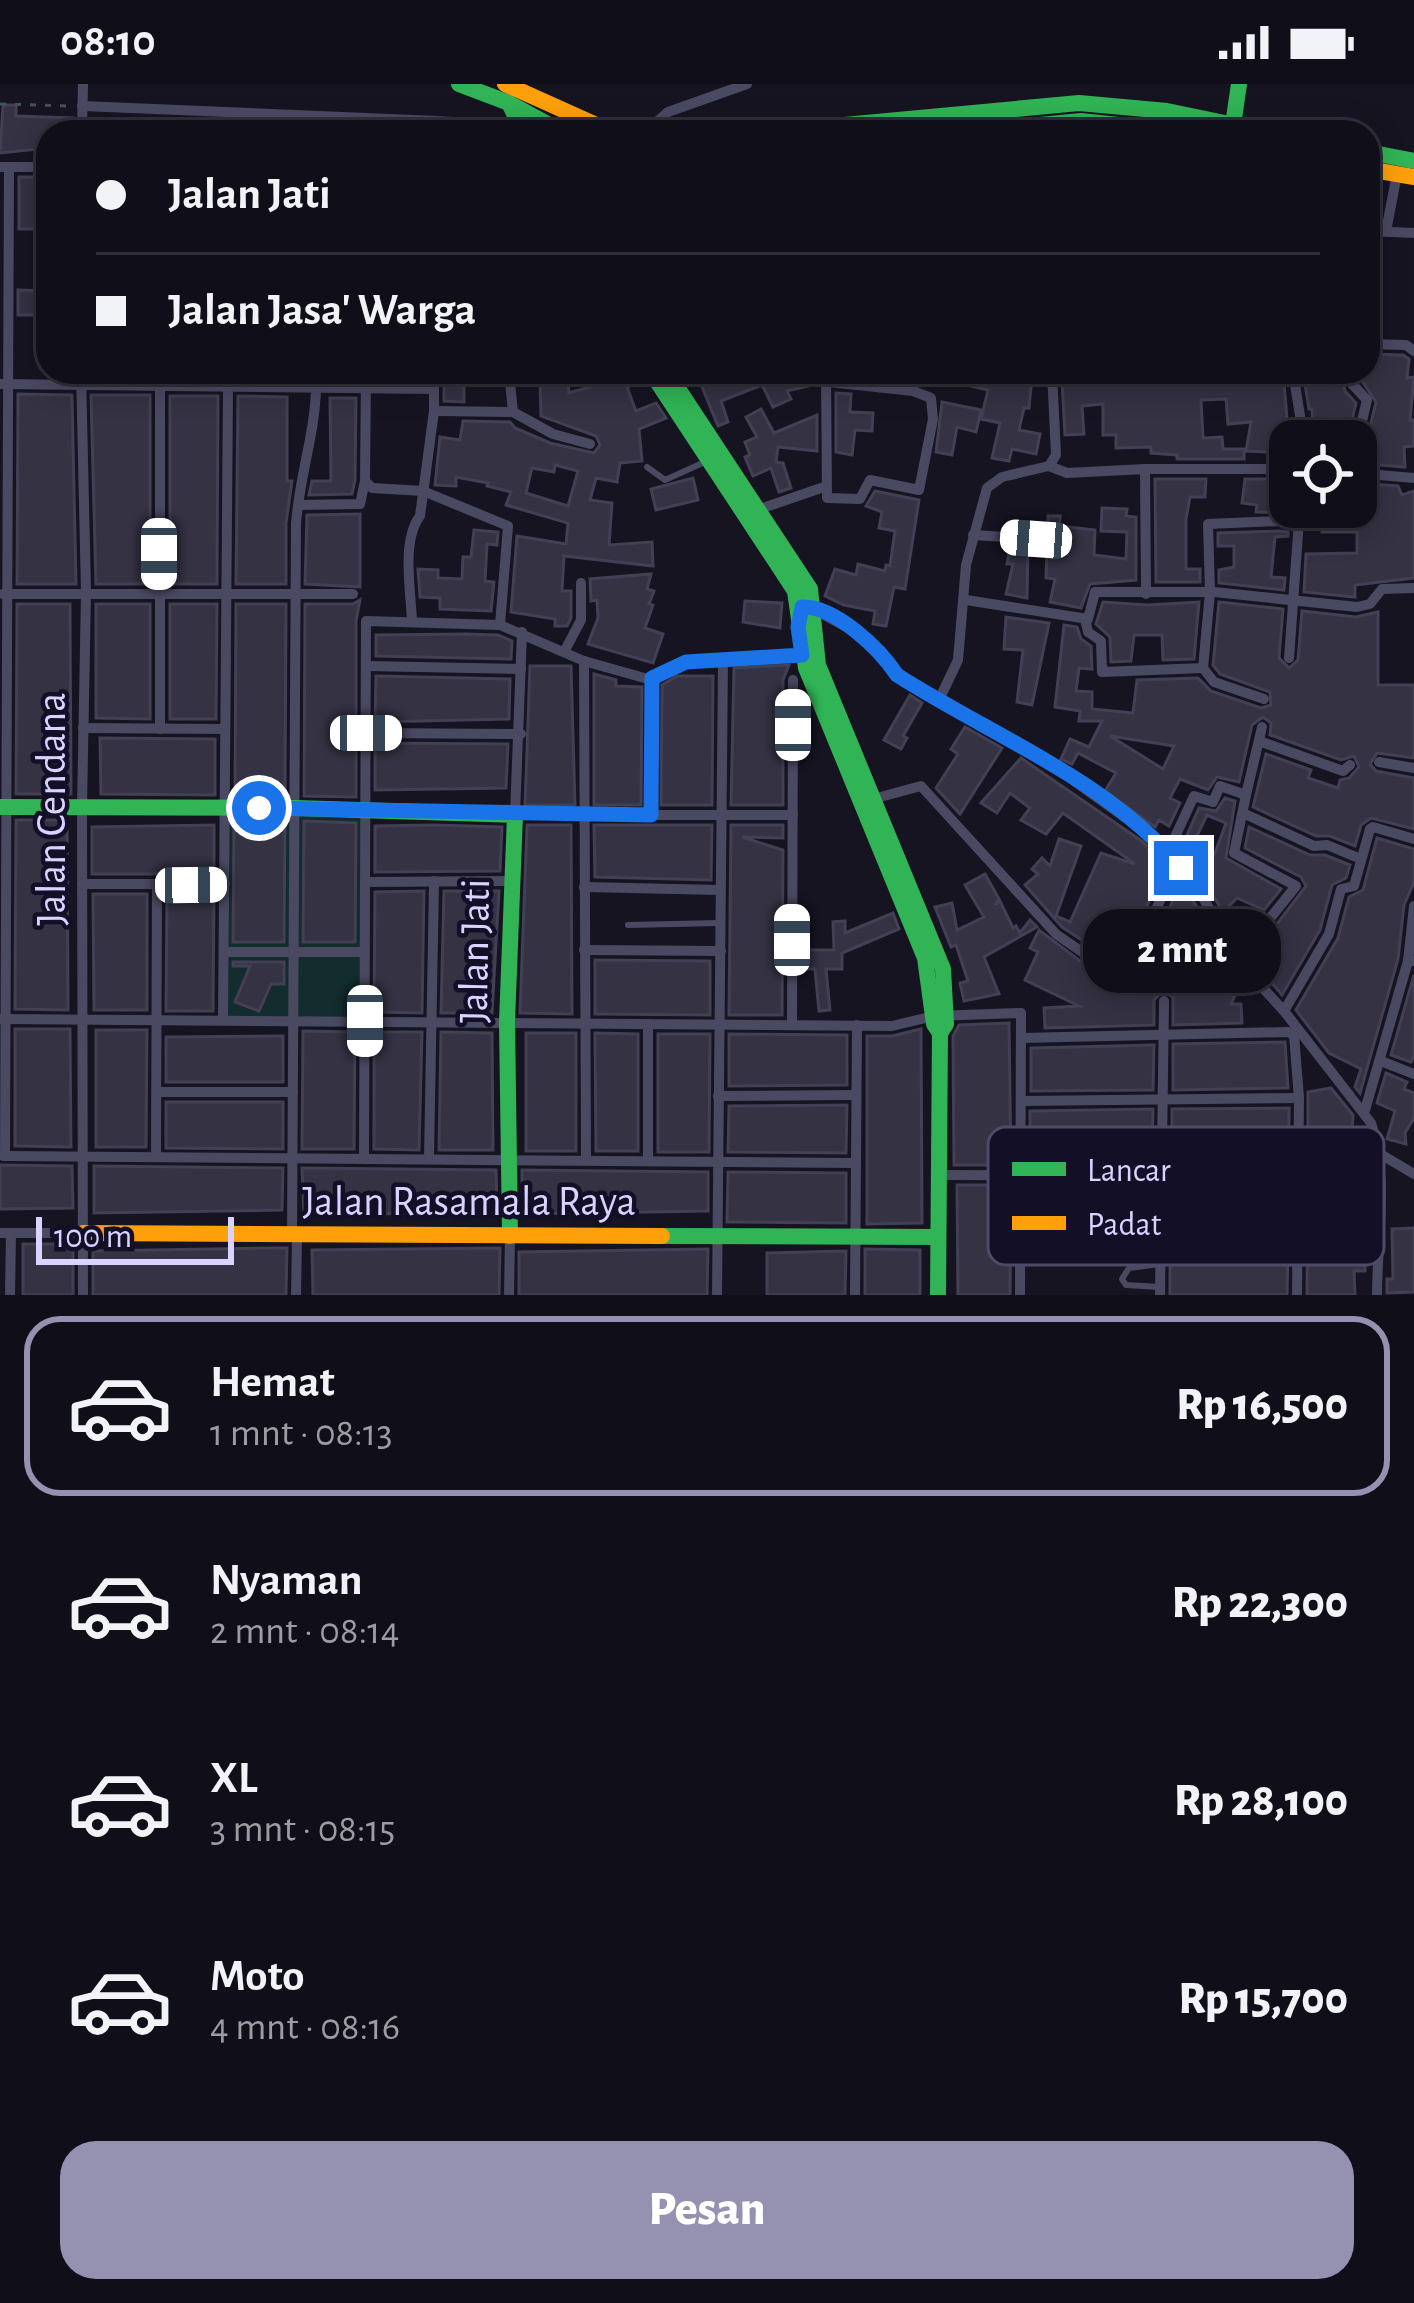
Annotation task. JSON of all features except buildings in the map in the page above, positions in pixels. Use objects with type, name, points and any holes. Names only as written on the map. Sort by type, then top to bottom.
[{"type":"main road","points":[[458,84],[507,93],[580,120]]},
{"type":"main road","points":[[1234,120],[1239,84]]},
{"type":"main road","points":[[507,93],[545,120]]},
{"type":"main road","points":[[898,120],[1079,103],[1209,120]]},
{"type":"main road","points":[[1380,154],[1414,161]]},
{"type":"main road","points":[[659,384],[790,572]]},
{"type":"main road","points":[[675,384],[757,510],[808,607],[798,627],[925,958],[940,1022]]},
{"type":"main road","points":[[808,654],[943,969],[938,1295]]},
{"type":"main road","points":[[3,807],[365,809],[515,815]]},
{"type":"main road","name":"Jalan Jati","points":[[510,1236],[507,1022],[515,815]]},
{"type":"main road","name":"Jalan Rasamala Raya","points":[[83,1233],[938,1237]]},
{"type":"street","points":[[80,120],[77,106],[83,84]]},
{"type":"street","points":[[659,120],[668,112],[747,84]]},
{"type":"street","points":[[77,106],[264,120]]},
{"type":"street","points":[[36,167],[4,167],[2,1156],[855,1163]]},
{"type":"street","points":[[1386,231],[1406,176]]},
{"type":"street","points":[[1380,231],[1414,233]]},
{"type":"street","points":[[1380,344],[1406,345],[1414,351]]},
{"type":"street","points":[[4,384],[434,389]]},
{"type":"street","points":[[302,384],[302,388]]},
{"type":"street","points":[[298,505],[358,505],[365,481],[366,384]]},
{"type":"street","points":[[412,622],[410,548],[423,491],[434,384]]},
{"type":"street","points":[[510,384],[513,412]]},
{"type":"street","points":[[828,384],[826,498],[860,499],[870,480],[919,490],[934,404],[926,394],[870,384]]},
{"type":"street","points":[[1049,466],[1056,455],[1053,384]]},
{"type":"street","points":[[1295,384],[1301,420]]},
{"type":"street","points":[[1353,384],[1367,400],[1362,420]]},
{"type":"street","name":"Jalan Cendana","points":[[81,386],[86,593],[83,1295]]},
{"type":"street","points":[[160,386],[160,729]]},
{"type":"street","points":[[223,1020],[228,387]]},
{"type":"street","points":[[296,1295],[292,1159],[298,505],[314,435],[316,388]]},
{"type":"street","points":[[434,411],[513,412],[553,434],[590,444]]},
{"type":"street","points":[[938,702],[958,660],[973,535],[992,481],[1049,466],[1067,473],[1269,470]]},
{"type":"street","points":[[1145,469],[1146,593]]},
{"type":"street","points":[[1377,475],[1414,478]]},
{"type":"street","points":[[365,481],[372,488],[423,491],[508,526],[500,626]]},
{"type":"street","points":[[757,510],[824,487]]},
{"type":"street","points":[[1264,699],[1214,682],[1203,668],[1210,592],[1208,524],[1269,521]]},
{"type":"street","points":[[1289,658],[1298,528]]},
{"type":"street","points":[[973,535],[1036,539]]},
{"type":"street","points":[[564,652],[581,620],[581,583]]},
{"type":"street","points":[[966,600],[1088,619],[1095,592],[1210,592],[1357,607],[1370,604],[1382,590],[1414,588]]},
{"type":"street","points":[[3,594],[353,594]]},
{"type":"street","points":[[808,607],[871,643],[897,675],[938,702],[1058,769],[1168,852],[1217,917],[1238,958],[1365,1110],[1372,1127]]},
{"type":"street","points":[[1085,619],[1088,632],[1101,641],[1102,672],[1203,668]]},
{"type":"street","points":[[364,1159],[366,621],[500,626],[584,661],[652,678],[686,662],[808,654]]},
{"type":"street","points":[[522,632],[515,815],[793,815]]},
{"type":"street","points":[[717,1295],[723,659]]},
{"type":"street","points":[[584,661],[586,1160]]},
{"type":"street","points":[[366,666],[521,668]]},
{"type":"street","points":[[651,815],[652,678]]},
{"type":"street","points":[[792,1024],[793,680]]},
{"type":"street","points":[[83,728],[223,729]]},
{"type":"street","points":[[366,733],[520,734]]},
{"type":"street","points":[[1238,958],[1296,886],[1234,853],[1260,734],[1343,771],[1350,765]]},
{"type":"street","points":[[1379,762],[1414,768]]},
{"type":"street","points":[[873,799],[922,786],[1056,934],[1118,977],[1130,974],[1161,898],[1181,868]]},
{"type":"street","points":[[1168,852],[1194,796],[1213,802],[1220,786],[1246,795]]},
{"type":"street","points":[[1243,813],[1314,846],[1327,845],[1361,859]]},
{"type":"street","points":[[1284,1010],[1329,934],[1341,889],[1354,886],[1371,828],[1414,839]]},
{"type":"street","points":[[429,1160],[434,880]]},
{"type":"street","points":[[367,882],[511,881]]},
{"type":"street","points":[[82,884],[225,884]]},
{"type":"street","points":[[156,1156],[157,885]]},
{"type":"street","points":[[584,887],[720,890]]},
{"type":"street","points":[[1365,1110],[1398,985],[1411,961],[1414,906]]},
{"type":"street","points":[[584,950],[721,951]]},
{"type":"street","points":[[225,952],[364,952]]},
{"type":"street","points":[[1162,1127],[1164,1001]]},
{"type":"street","points":[[2,1019],[892,1026],[1021,1013],[1021,1127]]},
{"type":"street","points":[[648,1024],[648,1161]]},
{"type":"street","points":[[855,1295],[857,1025]]},
{"type":"street","points":[[1021,1038],[1288,1032],[1296,1041],[1299,1127]]},
{"type":"street","points":[[1381,1061],[1414,1074]]},
{"type":"street","points":[[157,1092],[293,1092]]},
{"type":"street","points":[[718,1096],[855,1095]]},
{"type":"street","points":[[1021,1101],[1299,1098]]},
{"type":"street","points":[[1384,1156],[1414,1174]]},
{"type":"street","points":[[940,1175],[988,1175]]},
{"type":"street","points":[[5,1233],[10,1295]]},
{"type":"street","name":"Jalan Rasamala Raya","points":[[5,1233],[83,1233]]},
{"type":"street","points":[[509,1295],[510,1236]]},
{"type":"street","points":[[1297,1295],[1298,1265]]},
{"type":"street","points":[[1376,1265],[1376,1295]]},
{"type":"lane","points":[[647,467],[665,480],[709,460]]},
{"type":"lane","points":[[628,925],[720,922]]},
{"type":"lane","points":[[1152,1265],[1129,1268],[1123,1279],[1126,1285],[1160,1291]]},
{"type":"path","points":[[0,104],[77,106]]},
{"type":"green space","points":[[223,808],[365,809],[365,1021],[223,1020]]},
{"type":"traffic: fast","points":[[459,84],[540,120]]},
{"type":"traffic: fast","points":[[1234,120],[1239,84]]},
{"type":"traffic: fast","points":[[509,103],[517,120]]},
{"type":"traffic: fast","points":[[897,120],[1079,103],[1210,120]]},
{"type":"traffic: fast","points":[[1380,154],[1414,161]]},
{"type":"traffic: fast","points":[[659,384],[795,591],[806,668],[925,958],[934,1024],[940,1033],[938,1295]]},
{"type":"traffic: fast","points":[[675,384],[810,589],[818,665],[943,969],[946,1024],[940,1033]]},
{"type":"traffic: fast","points":[[0,807],[515,815],[507,1022],[510,1236]]},
{"type":"traffic: fast","points":[[662,1236],[938,1237]]},
{"type":"traffic: slow","points":[[505,84],[585,120]]},
{"type":"traffic: slow","points":[[1380,171],[1414,177]]},
{"type":"traffic: slow","points":[[83,1233],[662,1236]]},
{"type":"route","points":[[259,808],[651,815],[652,678],[686,662],[802,655],[798,627],[802,607],[815,607],[880,650],[897,675],[1090,790],[1152,837],[1181,868]]}]
